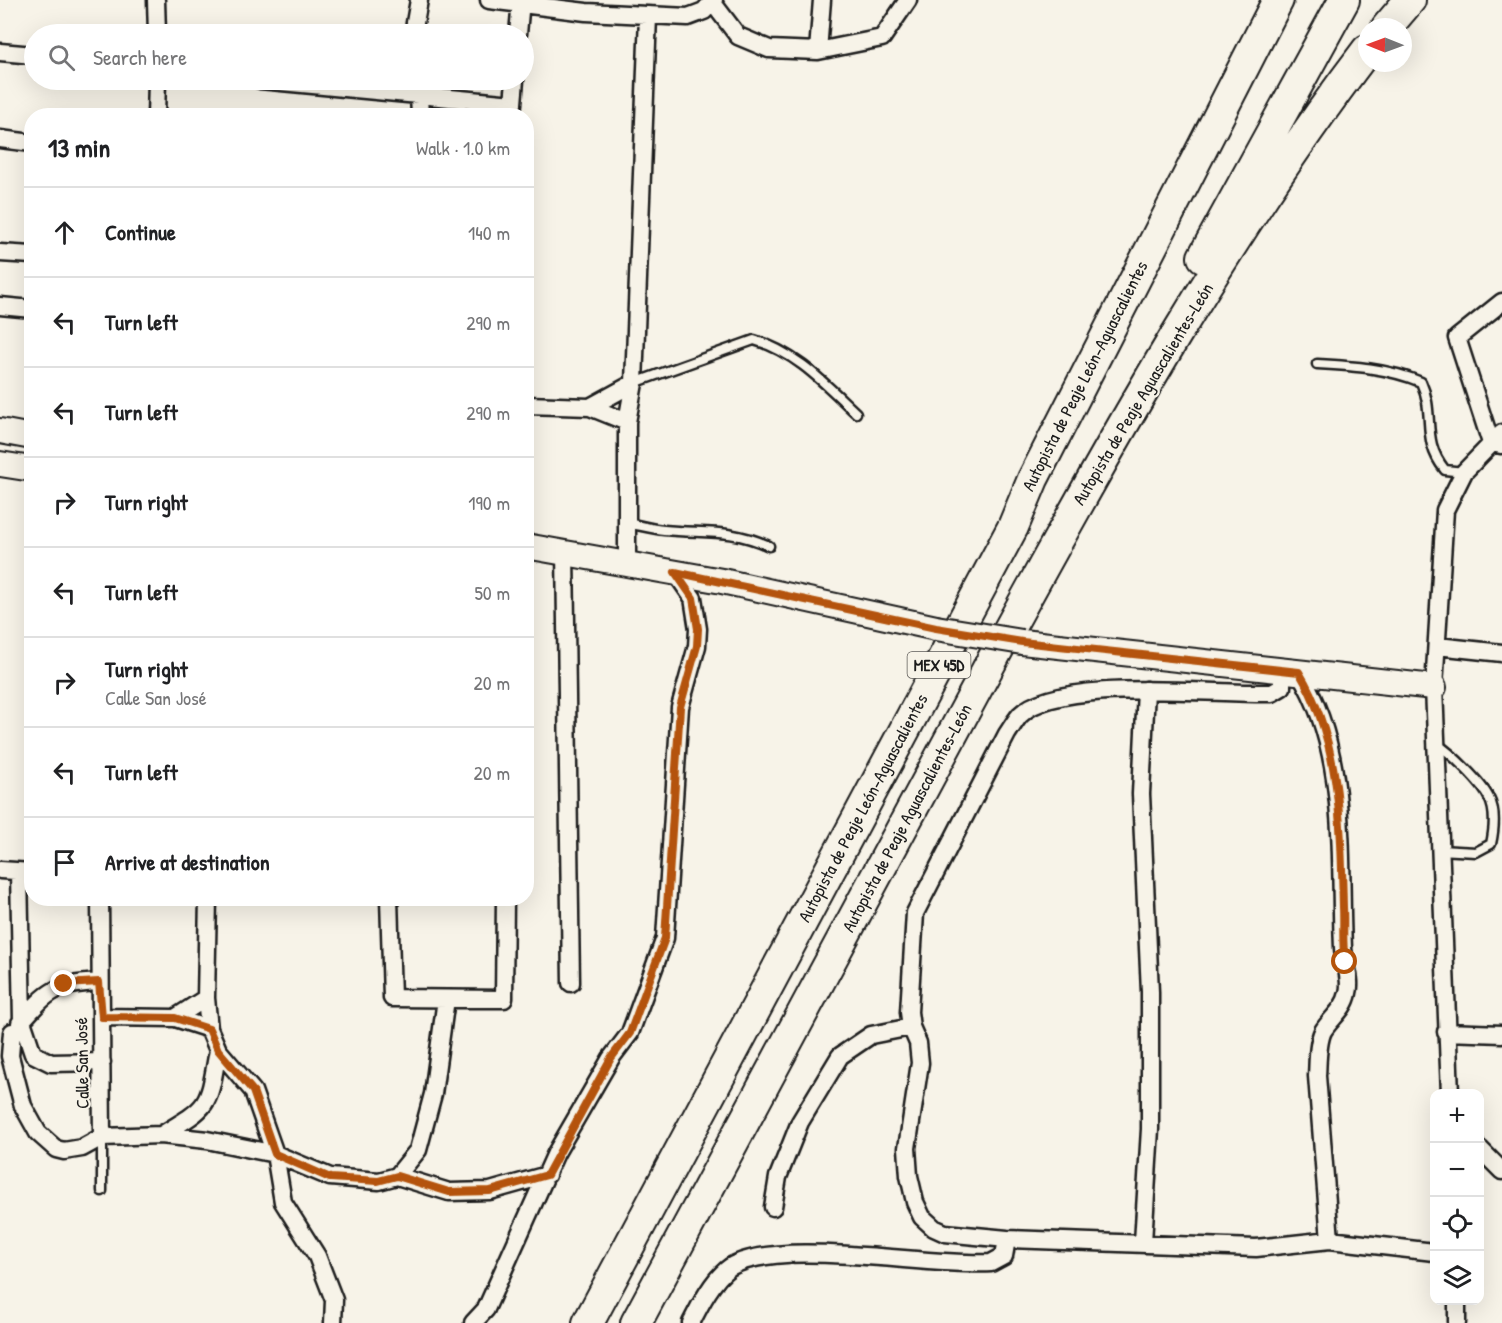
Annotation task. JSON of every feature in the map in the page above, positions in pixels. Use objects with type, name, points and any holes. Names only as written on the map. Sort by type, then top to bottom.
[{"type":"highway","name":"Autopista de Peaje León-Aguascalientes","points":[[588,1323],[1013,527],[1037,469],[1278,0]]},
{"type":"highway","points":[[1013,527],[1040,485],[1300,0]]},
{"type":"highway","points":[[1068,521],[1090,472],[1158,340],[1344,0]]},
{"type":"highway","points":[[1395,18],[1410,0]]},
{"type":"highway","name":"Autopista de Peaje Aguascalientes-León","points":[[636,1323],[1068,521],[1176,333],[1269,187],[1358,63]]},
{"type":"street","points":[[156,0],[157,24]]},
{"type":"street","points":[[415,24],[418,0]]},
{"type":"street","points":[[489,0],[618,7],[648,16],[688,17],[704,11],[713,1],[738,36],[769,49],[818,51],[882,38],[908,0]]},
{"type":"street","points":[[818,51],[822,0]]},
{"type":"street","points":[[519,24],[521,2]]},
{"type":"street","points":[[627,563],[627,422],[634,383],[648,16]]},
{"type":"street","points":[[0,52],[24,54]]},
{"type":"street","points":[[156,108],[157,90]]},
{"type":"street","points":[[410,90],[502,108]]},
{"type":"street","points":[[410,90],[417,108]]},
{"type":"street","points":[[512,108],[514,90]]},
{"type":"street","points":[[0,139],[24,142]]},
{"type":"street","points":[[0,253],[24,254]]},
{"type":"street","points":[[1450,1089],[1434,687],[1445,510],[1464,472],[1498,440],[1457,338],[1502,302]]},
{"type":"street","points":[[0,306],[24,308]]},
{"type":"street","points":[[590,406],[634,383]]},
{"type":"street","points":[[534,405],[590,406],[627,422]]},
{"type":"street","points":[[0,431],[24,436]]},
{"type":"street","points":[[0,464],[24,468]]},
{"type":"street","points":[[534,547],[670,571],[936,628],[1022,642],[1434,687]]},
{"type":"street","points":[[565,551],[571,983]]},
{"type":"street","points":[[473,1323],[486,1309],[547,1175],[611,1058],[630,1033],[665,938],[680,707],[697,646],[698,629],[693,598],[670,571]]},
{"type":"street","points":[[1437,646],[1502,653]]},
{"type":"street","points":[[1290,672],[1282,687],[1272,693],[1146,690],[1080,694],[1055,699],[1020,714],[1007,734],[915,913],[909,1012],[911,1027],[918,1043],[920,1063],[907,1148],[909,1176],[915,1202],[922,1217],[934,1228],[945,1233],[1007,1239],[1143,1242],[1178,1246],[1256,1248],[1330,1240],[1430,1252]]},
{"type":"street","points":[[1290,672],[1318,706],[1326,729],[1337,804],[1343,949],[1349,984],[1345,1003],[1322,1033],[1317,1076],[1330,1240]]},
{"type":"street","points":[[1143,1242],[1150,1129],[1150,992],[1141,794],[1146,690]]},
{"type":"street","points":[[0,870],[24,872]]},
{"type":"street","points":[[24,883],[9,1045],[13,1072],[23,1106],[38,1133],[47,1143],[64,1151],[82,1148],[102,1137],[161,1135],[207,1140],[275,1154],[330,1178],[378,1181],[397,1176],[449,1192],[490,1191],[547,1175]]},
{"type":"street","name":"Calle San José","points":[[100,906],[102,1137]]},
{"type":"street","points":[[208,906],[206,998],[209,1029],[218,1050],[253,1091],[275,1154],[283,1202],[317,1256],[334,1300],[333,1323]]},
{"type":"street","points":[[390,906],[392,998],[446,999],[504,999],[505,906]]},
{"type":"street","points":[[11,1030],[38,1002],[64,984],[99,982]]},
{"type":"street","points":[[175,1018],[206,998]]},
{"type":"street","points":[[397,1176],[418,1150],[433,1094],[446,999]]},
{"type":"street","points":[[102,1017],[175,1018],[209,1029]]},
{"type":"street","points":[[773,1207],[778,1177],[801,1122],[840,1056],[871,1035],[911,1027]]},
{"type":"street","points":[[11,1030],[33,1054],[51,1063],[102,1062]]},
{"type":"street","points":[[1446,1032],[1502,1034]]},
{"type":"street","points":[[161,1135],[199,1112],[210,1096],[218,1050]]},
{"type":"street","points":[[691,1323],[713,1286],[729,1268],[747,1259],[792,1255],[991,1263],[1004,1256],[1007,1239]]},
{"type":"street","points":[[1457,1305],[1457,1323]]},
{"type":"lane","points":[[634,383],[754,340],[768,344],[807,367],[856,412]]},
{"type":"lane","points":[[1317,364],[1360,366],[1406,376],[1421,382],[1427,396],[1430,442],[1434,456],[1445,470],[1464,472]]},
{"type":"lane","points":[[627,523],[664,530],[705,530],[745,535],[769,546]]},
{"type":"lane","points":[[1435,742],[1451,753],[1489,798],[1494,827],[1491,844],[1476,852],[1439,849]]},
{"type":"lane","name":"Calle San José","points":[[102,1137],[102,1191]]},
{"type":"route","points":[[64,984],[99,982],[102,1017],[175,1018],[209,1029],[218,1050],[253,1091],[275,1154],[330,1178],[378,1181],[397,1176],[449,1192],[490,1191],[547,1175],[556,1154],[611,1058],[630,1033],[665,938],[680,707],[697,646],[698,629],[693,598],[675,572],[936,628],[1022,642],[1299,672],[1318,706],[1326,729],[1337,804],[1345,962]]}]
